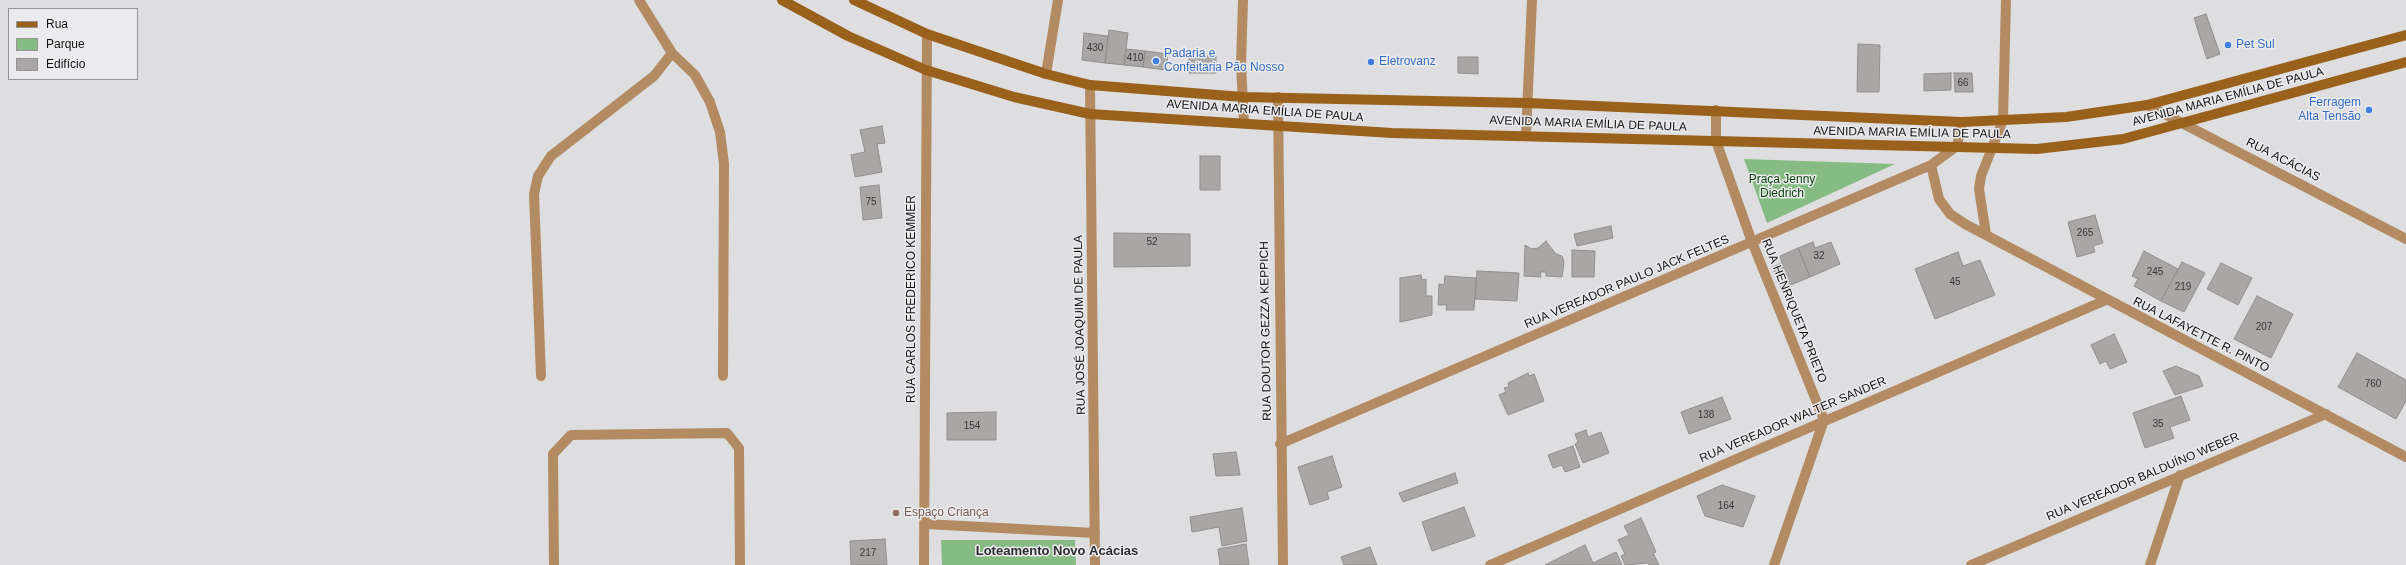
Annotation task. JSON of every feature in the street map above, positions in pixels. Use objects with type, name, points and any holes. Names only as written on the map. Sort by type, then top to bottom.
[{"type":"main road","name":"AVENIDA MARIA EMÍLIA DE PAULA","points":[[782,0],[848,36],[926,70],[1014,97],[1090,114],[1392,132],[2037,149],[2123,139],[2184,124],[2406,62]]},
{"type":"main road","name":"AVENIDA MARIA EMÍLIA DE PAULA","points":[[854,0],[927,34],[1046,74],[1090,85],[1243,96],[1527,103],[1716,110],[1962,122],[2066,117],[2147,105],[2406,35]]},
{"type":"street","points":[[639,0],[672,53],[695,75],[710,102],[720,132],[724,164],[723,376]]},
{"type":"street","points":[[1046,74],[1058,0]]},
{"type":"street","points":[[1243,0],[1241,65],[1244,122]]},
{"type":"street","points":[[1526,135],[1532,0]]},
{"type":"street","points":[[1986,234],[1979,189],[1981,176],[2003,120],[2006,0]]},
{"type":"street","name":"RUA CARLOS FREDERICO KEMMER","points":[[924,565],[927,34]]},
{"type":"street","points":[[541,376],[534,194],[538,176],[551,156],[654,76],[672,53]]},
{"type":"street","name":"RUA JOSÉ JOAQUIM DE PAULA","points":[[1090,85],[1095,565]]},
{"type":"street","name":"RUA DOUTOR GEZZA KEPPICH","points":[[1278,97],[1280,444],[1283,565]]},
{"type":"street","name":"RUA ACÁCIAS","points":[[2147,105],[2406,239]]},
{"type":"street","name":"RUA HENRIQUETA PRIETO","points":[[1716,110],[1716,141],[1752,242],[1824,420]]},
{"type":"street","points":[[1957,146],[1962,122]]},
{"type":"street","name":"RUA VEREADOR PAULO JACK FELTES","points":[[1280,444],[1931,165],[1957,146]]},
{"type":"street","name":"RUA LAFAYETTE R. PINTO","points":[[1931,165],[1939,200],[1950,214],[2106,300],[2406,457]]},
{"type":"street","name":"RUA VEREADOR WALTER SANDER","points":[[1490,565],[1824,420],[2106,300]]},
{"type":"street","name":"RUA VEREADOR BALDUÍNO WEBER","points":[[1970,565],[2326,414]]},
{"type":"street","points":[[1774,565],[1824,420]]},
{"type":"street","points":[[554,565],[553,454],[571,435],[727,433],[739,448],[740,565]]},
{"type":"street","points":[[2150,565],[2180,475]]},
{"type":"street","points":[[925,524],[1095,533]]},
{"type":"green space","name":"Praça Jenny Diedrich","points":[[1744,159],[1895,164],[1767,223]]},
{"type":"green space","points":[[941,540],[1075,540],[1076,565],[942,565]]},
{"type":"building","points":[[2206,14],[2220,54],[2207,59],[2194,18]]},
{"type":"building","points":[[1109,30],[1128,33],[1124,65],[1105,63]]},
{"type":"building","points":[[1084,33],[1108,36],[1105,63],[1082,60]]},
{"type":"building","points":[[1858,44],[1880,45],[1879,92],[1857,92]]},
{"type":"building","points":[[1126,49],[1145,51],[1143,67],[1124,65]]},
{"type":"building","points":[[1145,51],[1168,54],[1166,70],[1143,67]]},
{"type":"building","points":[[1189,56],[1216,56],[1216,73],[1189,73]]},
{"type":"building","points":[[1458,57],[1478,57],[1478,74],[1458,73]]},
{"type":"building","points":[[1951,73],[1951,90],[1924,91],[1924,74]]},
{"type":"building","points":[[1954,73],[1972,73],[1973,92],[1955,92]]},
{"type":"building","points":[[882,126],[885,143],[877,144],[882,172],[855,177],[851,155],[865,152],[860,130]]},
{"type":"building","points":[[1200,156],[1220,156],[1220,190],[1200,190]]},
{"type":"building","points":[[879,185],[882,218],[863,220],[860,187]]},
{"type":"building","points":[[2095,215],[2103,243],[2093,246],[2095,252],[2077,257],[2068,222]]},
{"type":"building","points":[[1611,226],[1613,238],[1577,246],[1574,234]]},
{"type":"building","points":[[1114,233],[1190,234],[1190,266],[1114,267]]},
{"type":"building","points":[[1546,241],[1556,254],[1562,256],[1564,262],[1562,277],[1546,276],[1546,272],[1540,272],[1541,277],[1524,276],[1525,245],[1532,249],[1538,248]]},
{"type":"building","points":[[1813,242],[1815,248],[1831,242],[1840,264],[1810,277],[1798,248]]},
{"type":"building","points":[[1798,248],[1810,277],[1781,289],[1772,267],[1782,263],[1780,256]]},
{"type":"building","points":[[1572,250],[1595,251],[1594,277],[1572,277]]},
{"type":"building","points":[[2144,251],[2178,269],[2161,301],[2134,286],[2138,279],[2132,276]]},
{"type":"building","points":[[1958,252],[1963,266],[1980,260],[1995,295],[1935,319],[1915,269]]},
{"type":"building","points":[[2182,262],[2205,273],[2184,312],[2161,301]]},
{"type":"building","points":[[2221,263],[2252,278],[2238,305],[2207,289]]},
{"type":"building","points":[[1477,271],[1519,273],[1517,301],[1475,299]]},
{"type":"building","points":[[1421,275],[1422,280],[1426,279],[1426,296],[1432,296],[1432,315],[1400,322],[1400,278]]},
{"type":"building","points":[[1445,276],[1476,278],[1474,310],[1446,310],[1447,305],[1438,305],[1439,284],[1444,285]]},
{"type":"building","points":[[2257,296],[2293,314],[2271,358],[2234,339]]},
{"type":"building","points":[[2114,334],[2127,362],[2110,369],[2106,361],[2100,364],[2091,345]]},
{"type":"building","points":[[2357,353],[2406,380],[2406,401],[2396,419],[2338,387]]},
{"type":"building","points":[[2176,366],[2199,376],[2203,386],[2175,395],[2163,371]]},
{"type":"building","points":[[1528,373],[1529,376],[1534,374],[1544,401],[1508,415],[1499,395],[1506,392],[1504,388],[1509,387],[1508,383]]},
{"type":"building","points":[[2181,396],[2190,420],[2170,427],[2174,438],[2145,448],[2133,413]]},
{"type":"building","points":[[1722,397],[1731,419],[1689,434],[1681,412]]},
{"type":"building","points":[[996,412],[996,440],[947,440],[947,413]]},
{"type":"building","points":[[1586,430],[1588,437],[1601,432],[1609,453],[1583,463],[1575,444],[1578,442],[1575,434]]},
{"type":"building","points":[[1573,446],[1580,467],[1565,472],[1562,465],[1553,468],[1548,455]]},
{"type":"building","points":[[1236,452],[1240,475],[1216,476],[1213,454]]},
{"type":"building","points":[[1332,456],[1342,487],[1327,492],[1329,499],[1310,505],[1298,467]]},
{"type":"building","points":[[1455,473],[1458,483],[1403,502],[1399,493]]},
{"type":"building","points":[[1722,485],[1755,496],[1743,527],[1705,516],[1697,496]]},
{"type":"building","points":[[1464,507],[1475,536],[1432,551],[1422,522]]},
{"type":"building","points":[[1242,508],[1247,541],[1222,546],[1219,527],[1192,532],[1190,517]]},
{"type":"building","points":[[1641,518],[1656,552],[1653,553],[1659,565],[1649,565],[1648,563],[1625,565],[1621,556],[1625,554],[1618,540],[1629,535],[1624,526]]},
{"type":"building","points":[[885,539],[887,565],[851,565],[850,541]]},
{"type":"building","points":[[1246,544],[1249,565],[1220,565],[1218,549]]},
{"type":"building","points":[[1585,545],[1593,563],[1616,552],[1622,565],[1545,565]]},
{"type":"building","points":[[1370,547],[1377,565],[1344,565],[1341,557]]},
{"type":"place","name":"Pet Sul","points":[[2228,45]]},
{"type":"place","name":"Padaria e Confeitaria Pão Nosso","points":[[1156,61]]},
{"type":"place","name":"Eletrovanz","points":[[1371,62]]},
{"type":"place","name":"Ferragem Alta Tensão","points":[[2369,110]]},
{"type":"place","name":"Espaço Criança","points":[[896,513]]},
{"type":"district","name":"Loteamento Novo Acácias","points":[[1057,551]]}]
